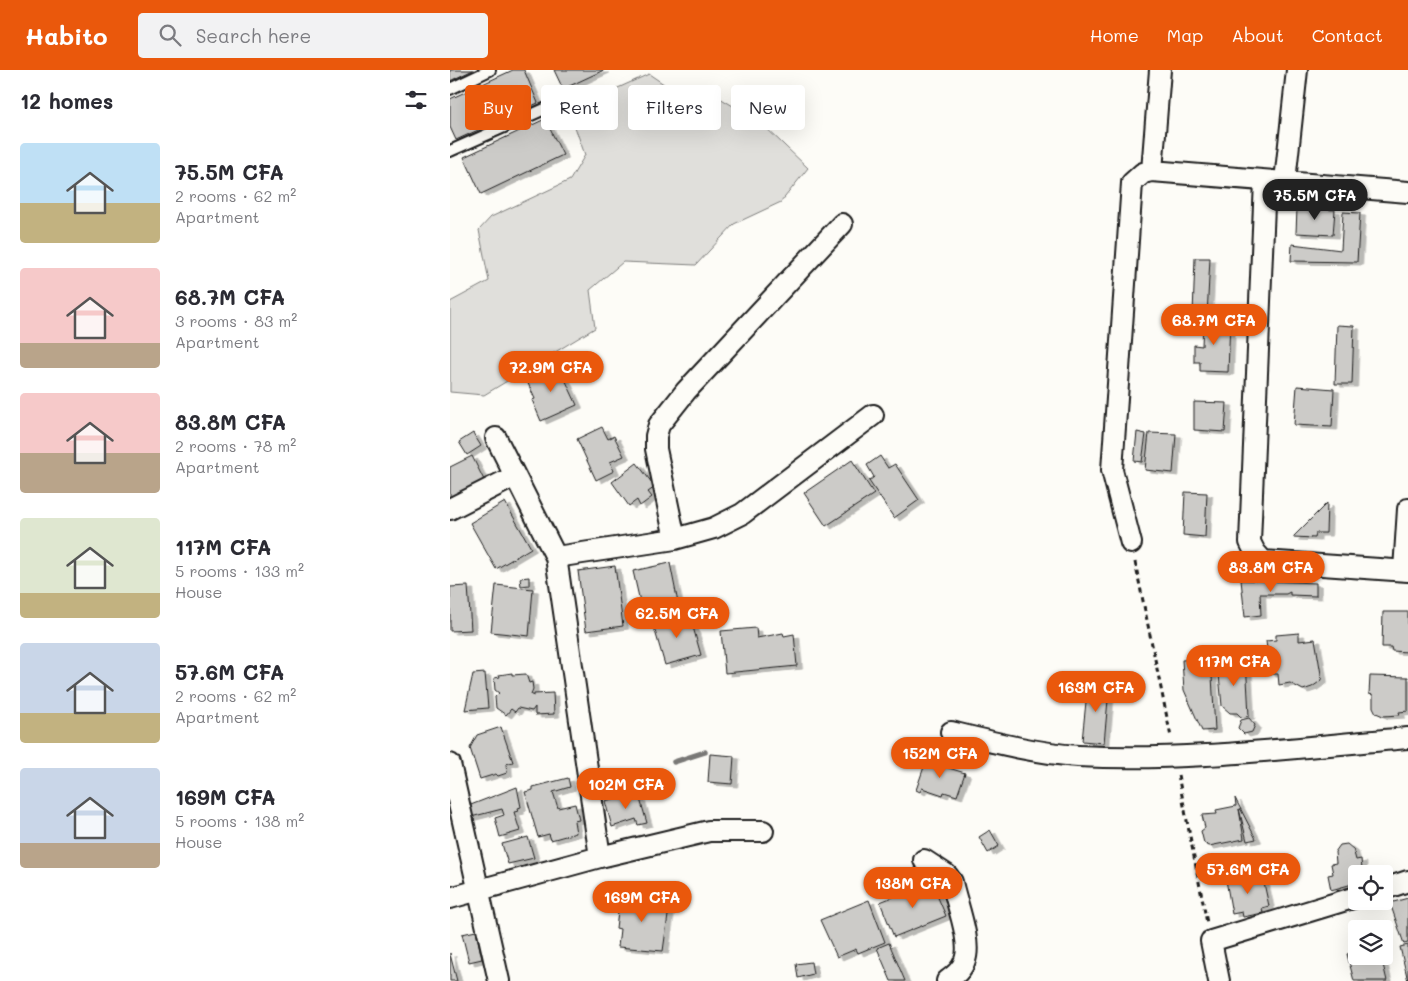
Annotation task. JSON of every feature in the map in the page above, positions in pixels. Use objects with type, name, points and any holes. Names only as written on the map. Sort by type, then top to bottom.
[{"type":"street","points":[[1152,171],[1160,70]]},
{"type":"street","points":[[1297,70],[1275,181],[1250,542],[1255,552],[1263,561],[1406,570],[1408,509]]},
{"type":"street","points":[[1131,543],[1112,470],[1132,183],[1143,173],[1152,171],[1408,192]]},
{"type":"street","points":[[675,539],[656,449],[656,436],[659,425],[686,391],[842,224]]},
{"type":"street","points":[[556,557],[675,539],[714,528],[742,514],[873,415]]},
{"type":"street","points":[[496,438],[556,557],[600,857]]},
{"type":"street","points":[[450,509],[515,476]]},
{"type":"street","points":[[950,732],[1023,749],[1076,756],[1175,757],[1408,738]]},
{"type":"street","points":[[450,764],[499,981]]},
{"type":"street","points":[[450,898],[600,857],[709,831],[764,831]]},
{"type":"street","points":[[924,860],[947,875],[952,882],[967,947],[966,960],[961,970],[948,981]]},
{"type":"street","points":[[1393,886],[1408,881]]},
{"type":"street","points":[[1219,981],[1211,941],[1348,899]]},
{"type":"lane","points":[[450,89],[490,70]]},
{"type":"lane","points":[[450,151],[541,111]]},
{"type":"path","points":[[1131,543],[1211,941]]},
{"type":"shaded area","points":[[649,74],[665,85],[628,85],[628,130],[721,130],[721,99],[731,105],[731,130],[768,130],[808,168],[781,202],[734,224],[696,265],[623,262],[590,290],[595,328],[484,395],[450,392],[450,302],[489,281],[479,230],[491,217],[570,180],[585,155],[576,130],[618,130],[618,88]]},
{"type":"building","points":[[450,70],[473,70],[450,81]]},
{"type":"building","points":[[513,70],[524,70],[530,85],[480,85]]},
{"type":"building","points":[[554,70],[604,70],[572,85],[561,85]]},
{"type":"building","points":[[531,86],[538,103],[531,106]]},
{"type":"building","points":[[465,92],[465,130],[478,130],[456,140],[450,127],[450,99]]},
{"type":"building","points":[[541,121],[541,130],[550,130],[563,155],[481,194],[464,157],[522,130],[531,130],[531,126]]},
{"type":"building","points":[[1297,208],[1335,210],[1333,235],[1296,233]]},
{"type":"building","points":[[1343,212],[1360,213],[1357,262],[1291,261],[1292,244],[1341,250]]},
{"type":"building","points":[[1195,258],[1210,258],[1207,316],[1193,315]]},
{"type":"building","points":[[1203,319],[1230,320],[1228,372],[1200,371],[1200,362],[1194,362],[1194,345],[1202,346]]},
{"type":"building","points":[[1337,325],[1354,326],[1352,384],[1335,384]]},
{"type":"building","points":[[558,364],[577,405],[541,421],[532,400],[535,399],[526,379]]},
{"type":"building","points":[[1297,386],[1334,389],[1332,427],[1294,425]]},
{"type":"building","points":[[1194,402],[1227,403],[1225,432],[1194,430]]},
{"type":"building","points":[[602,427],[608,439],[614,436],[624,456],[610,462],[614,471],[596,480],[577,439]]},
{"type":"building","points":[[1137,432],[1146,434],[1142,462],[1134,461]]},
{"type":"building","points":[[473,433],[481,446],[467,455],[459,442]]},
{"type":"building","points":[[1149,433],[1176,434],[1173,473],[1145,470]]},
{"type":"building","points":[[472,456],[487,486],[450,505],[450,467]]},
{"type":"building","points":[[880,456],[888,468],[895,464],[919,500],[894,518],[869,481],[874,477],[867,465]]},
{"type":"building","points":[[852,460],[874,494],[826,526],[804,493]]},
{"type":"building","points":[[637,463],[655,487],[648,492],[652,497],[640,506],[637,500],[629,506],[612,482]]},
{"type":"building","points":[[1185,492],[1207,493],[1205,537],[1183,535]]},
{"type":"building","points":[[505,502],[531,548],[496,569],[470,523]]},
{"type":"building","points":[[1327,503],[1326,533],[1316,533],[1315,538],[1293,537]]},
{"type":"building","points":[[670,563],[679,608],[643,615],[633,571]]},
{"type":"building","points":[[615,566],[623,626],[586,631],[578,571]]},
{"type":"building","points":[[529,577],[529,585],[521,586],[520,578]]},
{"type":"building","points":[[1241,580],[1316,583],[1316,596],[1290,595],[1290,592],[1286,594],[1260,594],[1261,615],[1245,617]]},
{"type":"building","points":[[496,585],[533,589],[529,636],[491,632]]},
{"type":"building","points":[[468,586],[471,630],[450,631],[450,587]]},
{"type":"building","points":[[1383,612],[1408,612],[1408,652],[1392,651],[1391,647],[1382,647]]},
{"type":"building","points":[[689,613],[701,655],[665,665],[653,624]]},
{"type":"building","points":[[756,628],[757,638],[783,633],[784,636],[794,634],[797,666],[725,673],[721,631]]},
{"type":"building","points":[[1299,633],[1299,641],[1315,639],[1322,680],[1312,687],[1303,690],[1290,683],[1279,685],[1278,674],[1270,674],[1266,641],[1276,640],[1276,635]]},
{"type":"building","points":[[1211,658],[1215,730],[1202,731],[1184,690],[1182,660]]},
{"type":"building","points":[[1246,660],[1249,716],[1241,717],[1237,713],[1230,713],[1222,706],[1218,664]]},
{"type":"building","points":[[485,673],[488,708],[465,710],[473,674]]},
{"type":"building","points":[[512,673],[512,675],[526,674],[529,683],[532,682],[533,689],[531,694],[534,696],[534,694],[553,693],[554,714],[535,715],[535,707],[532,711],[518,708],[515,712],[511,709],[506,715],[496,708],[495,697],[499,693],[495,690],[494,678],[500,677],[499,675]]},
{"type":"building","points":[[1370,676],[1408,677],[1408,711],[1399,712],[1400,715],[1383,716],[1376,713],[1373,707],[1373,695],[1369,694]]},
{"type":"building","points":[[1088,682],[1105,684],[1104,689],[1109,689],[1104,743],[1082,741]]},
{"type":"building","points":[[1249,718],[1255,725],[1252,732],[1244,734],[1238,728],[1241,720]]},
{"type":"building","points":[[501,727],[513,762],[506,764],[507,773],[480,779],[470,748],[477,735]]},
{"type":"building","points":[[710,754],[734,756],[732,784],[708,782]]},
{"type":"building","points":[[926,761],[965,773],[957,796],[944,792],[943,795],[922,788],[920,792],[916,790]]},
{"type":"building","points":[[568,778],[570,787],[553,792],[558,808],[575,804],[579,820],[574,821],[576,833],[551,840],[549,834],[538,837],[525,792],[533,790],[533,787]]},
{"type":"building","points":[[517,787],[521,807],[518,808],[519,811],[514,812],[520,831],[500,837],[495,818],[504,815],[502,809],[467,818],[463,808]]},
{"type":"building","points":[[638,792],[647,823],[638,825],[636,819],[612,827],[605,801]]},
{"type":"building","points":[[1235,798],[1256,839],[1247,841],[1239,809],[1244,839],[1209,846],[1204,843],[1201,831],[1205,828],[1202,815],[1217,814],[1216,810],[1236,806]]},
{"type":"building","points":[[990,830],[999,846],[988,853],[979,837]]},
{"type":"building","points":[[528,837],[534,858],[508,864],[502,844]]},
{"type":"building","points":[[1347,844],[1353,849],[1356,860],[1361,859],[1362,865],[1348,865],[1348,885],[1331,890],[1328,875],[1333,874],[1331,864],[1336,863],[1335,852],[1340,845]]},
{"type":"building","points":[[1262,874],[1269,906],[1262,908],[1263,913],[1243,917],[1242,912],[1232,914],[1226,880]]},
{"type":"building","points":[[929,883],[933,886],[946,916],[894,937],[880,902]]},
{"type":"building","points":[[620,895],[670,901],[663,951],[618,947],[620,929],[616,928]]},
{"type":"building","points":[[1408,898],[1408,943],[1404,944],[1392,910],[1393,902]]},
{"type":"building","points":[[869,900],[885,942],[858,953],[856,949],[837,957],[820,920]]},
{"type":"building","points":[[476,931],[482,959],[469,962],[462,934]]},
{"type":"building","points":[[889,943],[905,981],[891,981],[877,948]]},
{"type":"building","points":[[1408,945],[1408,981],[1400,947]]},
{"type":"building","points":[[450,954],[457,981],[450,981]]},
{"type":"building","points":[[811,962],[813,974],[798,978],[796,964]]},
{"type":"building","points":[[1350,965],[1383,965],[1387,981],[1354,981]]},
{"type":"waterway","points":[[674,762],[705,752]]}]
